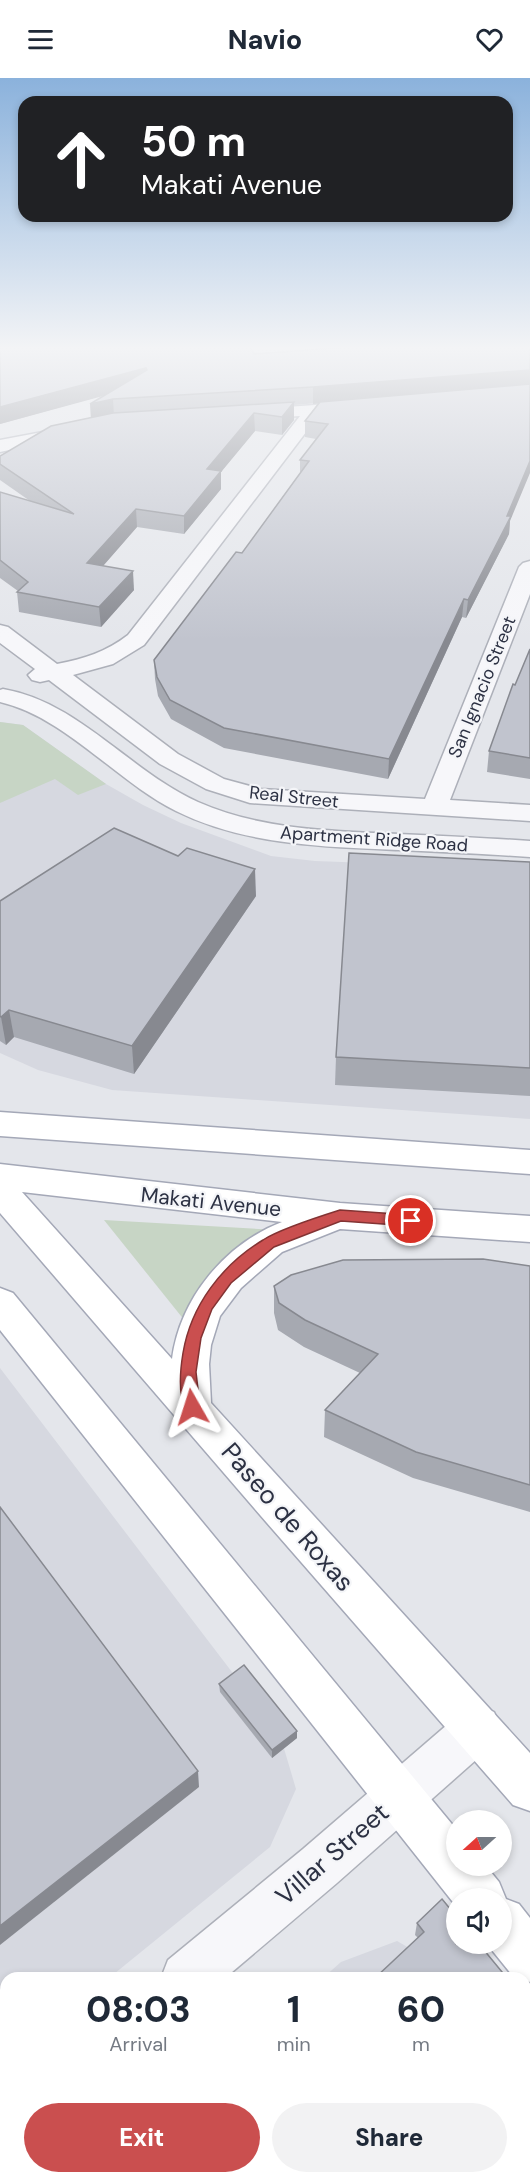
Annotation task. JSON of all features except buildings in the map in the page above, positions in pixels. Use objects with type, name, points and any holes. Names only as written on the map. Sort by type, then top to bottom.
[{"type":"main road","points":[[0,1124],[530,1162]]},
{"type":"main road","name":"Makati Avenue","points":[[0,1177],[340,1216],[530,1229]]},
{"type":"main road","name":"Paseo de Roxas","points":[[0,1190],[281,1510],[530,1788]]},
{"type":"main road","points":[[192,1407],[188,1372],[193,1338],[206,1307],[225,1279],[269,1243],[340,1216]]},
{"type":"main road","points":[[0,1303],[473,1888]]},
{"type":"main road","points":[[512,1935],[530,1957]]},
{"type":"street","points":[[9,697],[125,650],[136,640],[288,443]]},
{"type":"street","name":"San Ignacio Street","points":[[434,808],[530,567]]},
{"type":"street","name":"Real Street","points":[[0,632],[68,673],[169,759],[215,784],[259,797],[530,813]]},
{"type":"street","name":"Apartment Ridge Road","points":[[9,697],[41,708],[159,792],[224,823],[282,835],[530,849]]},
{"type":"street","name":"Villar Street","points":[[193,1972],[478,1728]]},
{"type":"shaded area","points":[[0,722],[23,725],[106,784],[143,805],[181,823],[271,856],[315,861],[530,869],[530,1119],[112,1090],[38,1070],[0,1053]]},
{"type":"shaded area","points":[[0,1368],[280,1735],[296,1789],[270,1847],[116,1972],[0,1972]]},
{"type":"shaded area","points":[[397,1941],[451,1972],[330,1972],[341,1962]]},
{"type":"green space","points":[[0,722],[23,725],[106,784],[78,795],[55,779],[0,803]]},
{"type":"green space","points":[[104,1220],[277,1230],[185,1321]]},
{"type":"route","points":[[192,1407],[188,1372],[193,1338],[206,1307],[225,1279],[269,1243],[340,1216],[411,1221]]}]
